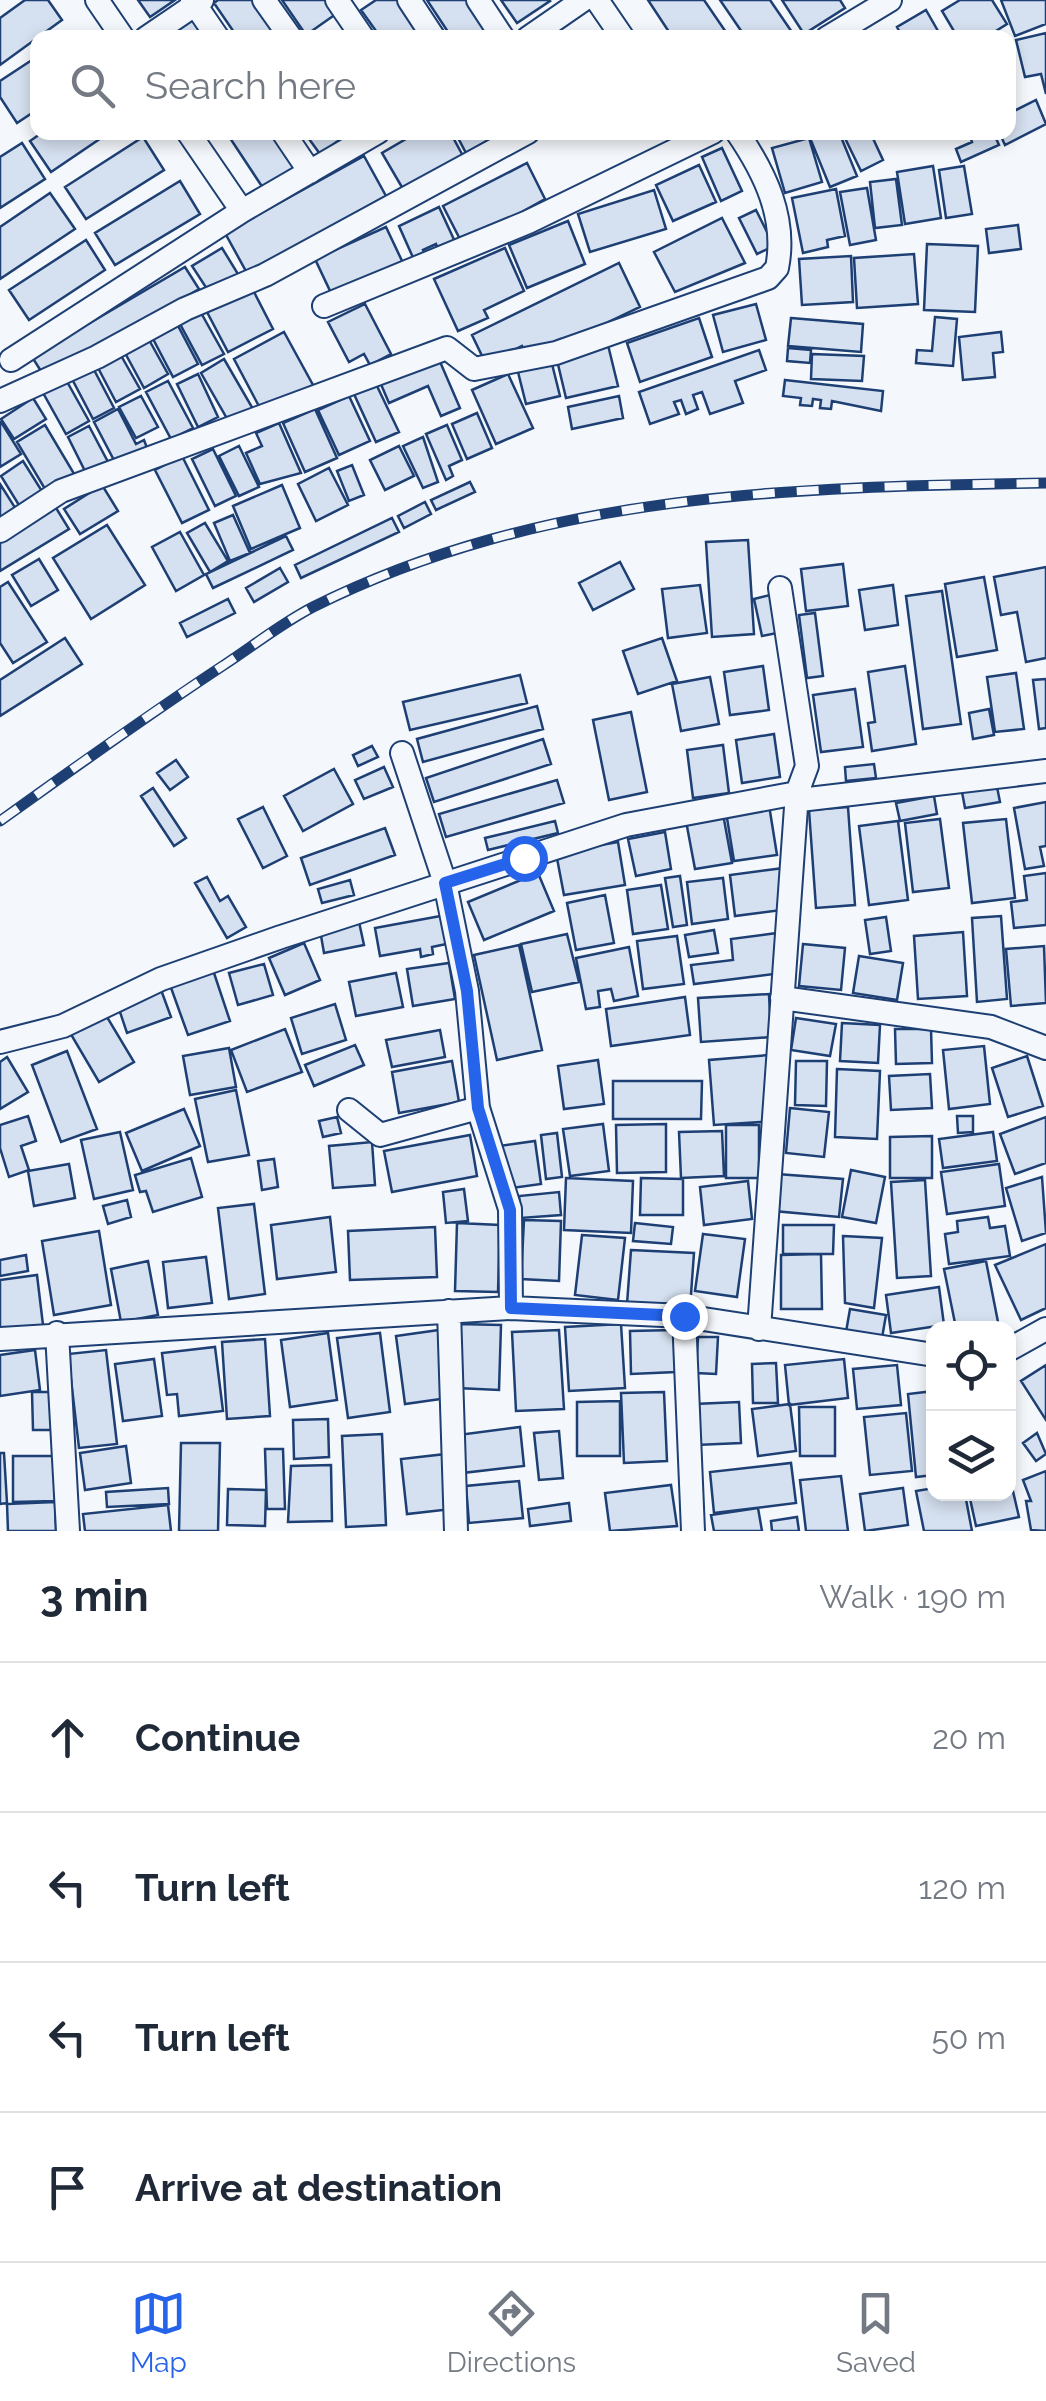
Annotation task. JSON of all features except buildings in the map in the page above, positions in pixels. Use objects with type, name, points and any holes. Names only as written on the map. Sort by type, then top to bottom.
[{"type":"street","points":[[97,0],[117,30]]},
{"type":"street","points":[[264,0],[285,30]]},
{"type":"street","points":[[337,0],[358,30]]},
{"type":"street","points":[[409,0],[429,30]]},
{"type":"street","points":[[478,0],[498,30]]},
{"type":"street","points":[[540,30],[583,0]]},
{"type":"street","points":[[597,0],[618,30]]},
{"type":"street","points":[[840,30],[890,0]]},
{"type":"street","points":[[157,30],[196,2],[213,30]]},
{"type":"street","points":[[193,140],[242,211]]},
{"type":"street","points":[[288,140],[310,172]]},
{"type":"street","points":[[25,391],[6,352],[359,140]]},
{"type":"street","points":[[0,400],[185,309],[265,275],[513,140]]},
{"type":"street","points":[[324,306],[528,222],[697,140]]},
{"type":"street","points":[[0,531],[61,491],[447,348],[474,369],[556,353],[768,278],[778,268],[782,247],[779,224],[762,170],[742,140]]},
{"type":"street","points":[[760,1329],[798,796],[806,766],[780,588]]},
{"type":"street","points":[[402,753],[445,883],[467,991],[478,1108],[510,1210],[511,1308]]},
{"type":"street","points":[[0,1042],[63,1026],[161,980],[626,826],[798,796],[1046,770]]},
{"type":"street","points":[[782,998],[992,1027],[1046,1048]]},
{"type":"street","points":[[348,1110],[380,1135],[478,1108]]},
{"type":"street","points":[[0,1339],[511,1308],[684,1316],[926,1355]]},
{"type":"street","points":[[449,1312],[456,1531]]},
{"type":"street","points":[[684,1316],[694,1531]]},
{"type":"street","points":[[1016,1346],[1046,1329]]},
{"type":"street","points":[[57,1333],[68,1531]]},
{"type":"railway","points":[[0,821],[301,613],[400,569],[490,540],[580,518],[672,503],[858,488],[1046,483]]},
{"type":"route","points":[[524,858],[445,883],[467,991],[478,1108],[510,1210],[511,1308],[684,1316]]}]
